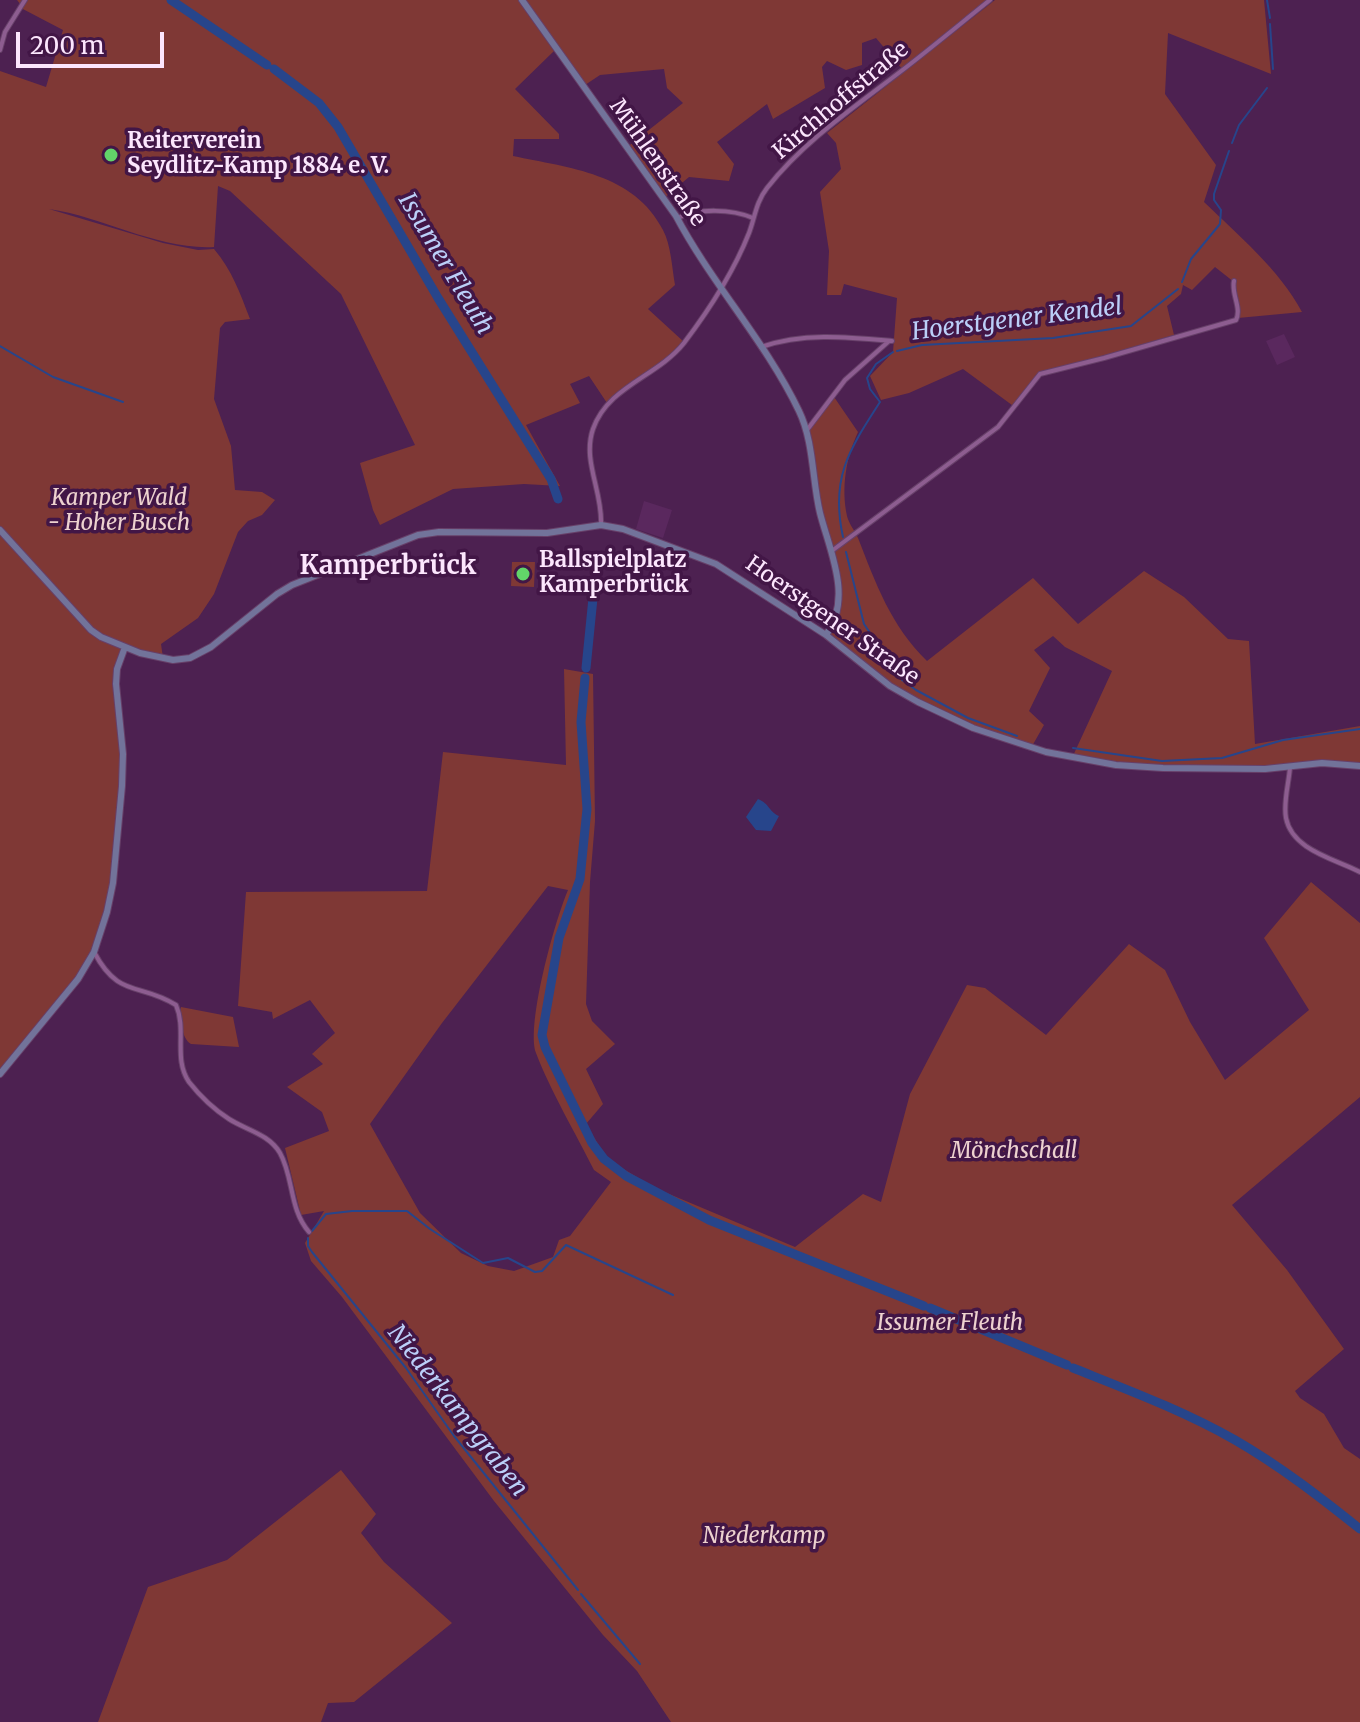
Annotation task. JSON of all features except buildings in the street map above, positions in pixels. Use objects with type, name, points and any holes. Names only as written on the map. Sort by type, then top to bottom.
[{"type":"main road","name":"Mühlenstraße","points":[[522,0],[677,218],[801,413],[820,514],[833,550],[839,597],[838,615],[826,635]]},
{"type":"main road","name":"Hoerstgener Straße","points":[[0,530],[91,630],[125,647],[173,660],[201,654],[292,585],[418,535],[439,532],[547,533],[601,525],[623,529],[716,564],[826,635],[883,681],[918,702],[973,728],[1046,752],[1116,765],[1163,768],[1290,767],[1322,763],[1360,766]]},
{"type":"main road","points":[[0,1074],[78,979],[94,952],[107,912],[117,847],[123,754],[117,669],[125,647]]},
{"type":"street","points":[[0,50],[5,32],[25,0]]},
{"type":"street","name":"Kirchhoffstraße","points":[[601,525],[602,508],[590,463],[591,433],[597,419],[613,398],[673,355],[721,287],[749,232],[760,197],[782,169],[815,138],[990,0]]},
{"type":"street","points":[[677,218],[709,212],[737,213],[753,218]]},
{"type":"street","points":[[833,550],[998,427],[1040,374],[1236,320],[1239,313],[1234,281]]},
{"type":"street","points":[[761,347],[782,341],[840,336],[891,341],[845,380],[806,432]]},
{"type":"street","points":[[1290,767],[1285,817],[1291,831],[1311,850],[1360,872]]},
{"type":"street","points":[[94,952],[112,979],[124,987],[176,1005],[182,1025],[181,1062],[186,1077],[210,1104],[228,1118],[274,1145],[285,1164],[300,1222],[309,1232]]},
{"type":"shaded area","points":[[1284,334],[1295,357],[1277,365],[1266,341]]},
{"type":"shaded area","points":[[644,501],[672,510],[663,538],[636,529]]},
{"type":"green space","name":"Kamper Wald - Hoher Busch","points":[[17,0],[518,0],[554,51],[515,89],[559,134],[559,139],[514,139],[513,156],[598,176],[635,196],[651,211],[666,236],[675,285],[648,309],[684,342],[673,355],[607,403],[589,376],[570,384],[580,403],[526,425],[560,486],[524,484],[453,489],[380,525],[360,463],[415,445],[341,294],[230,191],[218,186],[214,247],[172,243],[49,209],[163,243],[198,250],[214,249],[235,282],[250,319],[225,322],[220,328],[214,399],[231,446],[235,490],[262,492],[275,500],[262,515],[248,521],[238,532],[214,594],[198,618],[161,644],[163,658],[125,647],[117,670],[122,754],[113,883],[93,951],[0,1073],[0,71],[46,87],[63,30],[19,7],[21,5]]},
{"type":"green space","points":[[525,0],[990,0],[903,70],[876,38],[862,43],[862,65],[846,70],[827,61],[822,67],[825,88],[773,119],[767,104],[717,142],[734,164],[729,181],[689,177],[663,199],[626,148],[683,103],[667,88],[664,69],[600,75],[585,85]]},
{"type":"green space","points":[[995,0],[1264,0],[1271,74],[1168,33],[1165,94],[1216,165],[1204,202],[1270,267],[1302,312],[1238,318],[1234,282],[1215,267],[1192,290],[1183,285],[1181,294],[1167,306],[1174,335],[1040,374],[1016,408],[963,369],[909,393],[881,400],[870,376],[893,352],[897,298],[844,284],[841,295],[827,295],[829,251],[820,192],[841,169],[836,143],[827,133]]},
{"type":"green space","points":[[832,394],[858,432],[846,473],[844,494],[848,519],[894,619],[927,661],[1033,578],[1078,624],[1144,571],[1184,597],[1228,639],[1249,641],[1255,744],[1360,726],[1360,768],[1163,768],[1072,758],[1112,671],[1065,647],[1053,636],[1034,650],[1050,668],[1029,711],[1044,725],[1031,748],[918,702],[890,686],[826,635],[838,615],[833,550],[820,514],[806,432]]},
{"type":"green space","name":"Ballspielplatz Kamperbrück","points":[[512,562],[535,562],[534,587],[511,586]]},
{"type":"green space","points":[[564,669],[593,674],[595,821],[586,1004],[592,1021],[615,1044],[586,1069],[603,1104],[586,1124],[607,1159],[655,1188],[795,1247],[863,1194],[881,1202],[910,1094],[967,985],[985,988],[1046,1035],[1129,944],[1165,970],[1190,1022],[1225,1080],[1309,1010],[1264,938],[1311,882],[1360,923],[1360,1097],[1232,1205],[1287,1270],[1344,1349],[1295,1391],[1324,1414],[1344,1448],[1360,1459],[1360,1722],[671,1722],[637,1671],[603,1635],[494,1501],[342,1297],[311,1261],[305,1243],[324,1211],[301,1215],[285,1148],[329,1131],[322,1112],[287,1087],[323,1064],[312,1054],[335,1033],[310,1000],[273,1019],[272,1012],[238,1006],[246,892],[427,891],[443,752],[566,765]],"holes":[[[548,886],[568,890],[538,997],[534,1039],[536,1053],[594,1170],[611,1182],[570,1236],[559,1240],[553,1257],[514,1271],[488,1266],[461,1253],[420,1213],[370,1124],[442,1023]]]},
{"type":"green space","points":[[181,1007],[233,1017],[239,1047],[191,1044],[183,1033]]},
{"type":"green space","points":[[341,1470],[376,1514],[361,1533],[384,1562],[452,1623],[354,1702],[328,1703],[321,1722],[98,1722],[148,1587],[227,1560]]},
{"type":"water","points":[[758,799],[779,816],[771,831],[756,830],[746,817]]},
{"type":"waterway","name":"Issumer Fleuth","points":[[171,0],[267,65]]},
{"type":"waterway","name":"Hoerstgener Kendel","points":[[1267,0],[1270,18]]},
{"type":"waterway","name":"Hoerstgener Kendel","points":[[1270,24],[1273,69]]},
{"type":"waterway","name":"Issumer Fleuth","points":[[274,69],[319,103],[338,127],[438,298],[551,479],[558,499]]},
{"type":"waterway","name":"Hoerstgener Kendel","points":[[1232,143],[1239,125],[1267,88]]},
{"type":"waterway","name":"Hoerstgener Kendel","points":[[1182,282],[1191,259],[1220,224],[1221,210],[1214,200],[1214,194],[1229,151]]},
{"type":"waterway","name":"Hoerstgener Kendel","points":[[897,351],[922,345],[1053,338],[1131,326],[1178,289]]},
{"type":"waterway","points":[[0,346],[53,377],[123,402]]},
{"type":"waterway","name":"Hoerstgener Kendel","points":[[843,537],[839,498],[845,465],[880,402],[870,389],[867,378],[876,364],[893,352]]},
{"type":"waterway","name":"Hoerstgener Kendel","points":[[846,552],[864,624],[902,680],[968,718],[1017,736]]},
{"type":"waterway","name":"Issumer Fleuth","points":[[586,668],[593,598]]},
{"type":"waterway","name":"Issumer Fleuth","points":[[585,678],[581,722],[587,809],[580,879],[559,938],[542,1035],[592,1143],[604,1159],[626,1176],[709,1220],[924,1306]]},
{"type":"waterway","name":"Hoerstgener Kendel","points":[[1073,748],[1162,761],[1222,758],[1283,740],[1360,729]]},
{"type":"waterway","points":[[312,1231],[326,1214],[407,1211],[483,1263],[508,1258],[535,1272],[542,1271],[566,1245],[673,1295]]},
{"type":"waterway","name":"Niederkampgraben","points":[[308,1238],[312,1252],[578,1590]]},
{"type":"waterway","name":"Issumer Fleuth","points":[[930,1308],[1067,1365]]},
{"type":"waterway","name":"Issumer Fleuth","points":[[1073,1368],[1216,1429],[1268,1460],[1360,1529]]},
{"type":"waterway","name":"Niederkampgraben","points":[[581,1594],[640,1664]]},
{"type":"place","name":"Reiterverein Seydlitz-Kamp 1884 e. V.","points":[[111,155]]},
{"type":"place","name":"Ballspielplatz Kamperbrück","points":[[523,574]]},
{"type":"district","name":"Kamperbrück","points":[[388,567]]},
{"type":"park label","name":"Mönchschall","points":[[1014,1152]]},
{"type":"park label","name":"Niederkamp","points":[[764,1537]]}]
